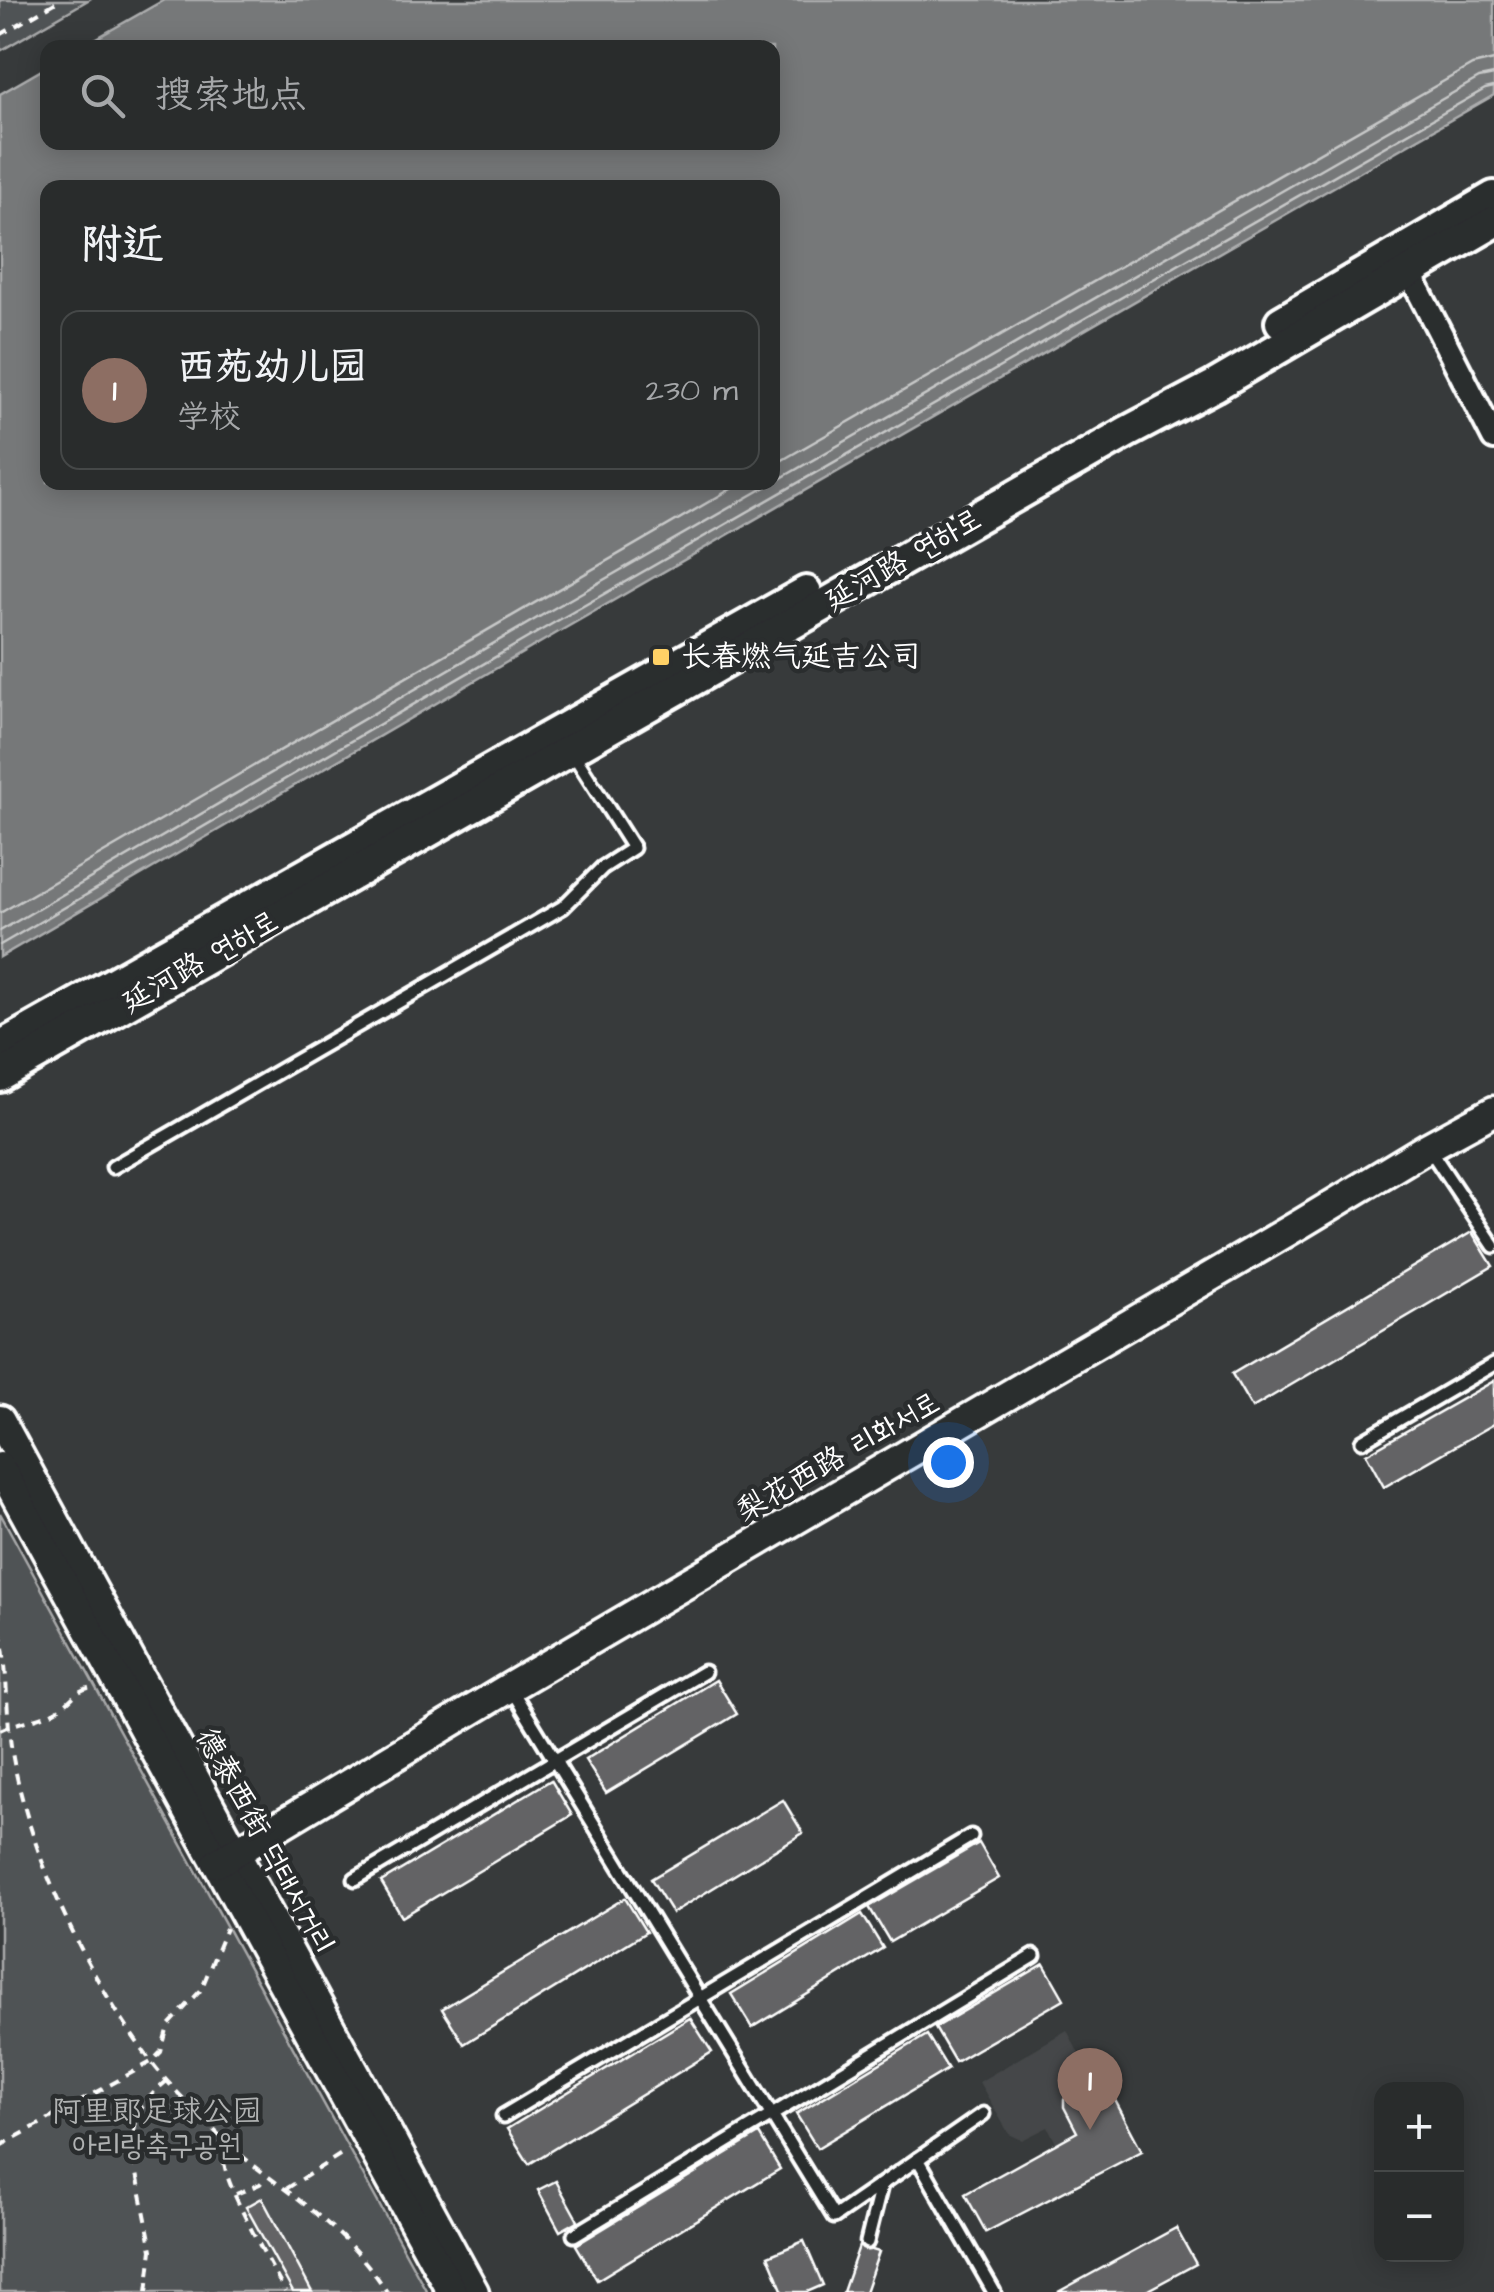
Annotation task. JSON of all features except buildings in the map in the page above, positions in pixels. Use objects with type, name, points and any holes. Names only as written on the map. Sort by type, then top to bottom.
[{"type":"main road","name":"延河路 연하로","points":[[0,1047],[1206,367],[1494,197]]},
{"type":"main road","name":"延河路 연하로","points":[[0,1076],[1494,222]]},
{"type":"street","points":[[1409,272],[1494,438]]},
{"type":"street","name":"梨花西路 리화서로","points":[[225,1858],[1428,1147],[1494,1112]]},
{"type":"street","name":"德泰西街 덕태서거리","points":[[0,1420],[452,2292]]},
{"type":"street","name":"德泰西街 덕태서거리","points":[[0,1467],[474,2292]]},
{"type":"lane","points":[[112,1167],[563,907],[602,868],[633,848],[571,750]]},
{"type":"lane","points":[[1428,1147],[1494,1246]]},
{"type":"lane","points":[[1362,1441],[1494,1364]]},
{"type":"lane","points":[[356,1879],[704,1672]]},
{"type":"lane","points":[[510,1687],[834,2218],[983,2114]]},
{"type":"lane","points":[[502,2116],[970,1836]]},
{"type":"lane","points":[[574,2236],[1034,1956]]},
{"type":"lane","points":[[918,2159],[994,2292]]},
{"type":"lane","points":[[867,2242],[881,2186]]},
{"type":"path","points":[[0,34],[60,0]]},
{"type":"path","points":[[0,1630],[7,1726],[21,1793],[61,1909],[97,1979],[151,2062],[228,2144],[310,2208],[356,2251],[387,2292]]},
{"type":"path","points":[[0,1730],[55,1711],[83,1688],[102,1685]]},
{"type":"path","points":[[0,2146],[151,2062],[162,2052],[168,2026],[201,1990],[230,1919]]},
{"type":"path","points":[[147,2292],[152,2250],[132,2148],[133,2132],[142,2104],[168,2080]]},
{"type":"path","points":[[228,2144],[224,2162],[235,2194],[285,2292]]},
{"type":"path","points":[[284,2190],[354,2146]]},
{"type":"path","points":[[235,2194],[260,2184],[266,2177]]},
{"type":"shaded area","points":[[1067,2030],[1084,2064],[1094,2064],[1142,2151],[965,2194],[1056,2143],[1048,2127],[1022,2140],[1009,2134],[979,2082]]},
{"type":"green space","points":[[0,0],[88,0],[0,51]]},
{"type":"green space","name":"阿里郎足球公园 아리랑축구공원","points":[[0,1513],[427,2292],[0,2292]]},
{"type":"water","points":[[164,0],[1494,0],[1494,95],[0,957],[0,94],[40,71],[40,150],[780,150],[780,40],[93,40]]},
{"type":"place","name":"长春燃气延吉公司","points":[[661,657]]},
{"type":"place","name":"西苑幼儿园","points":[[1090,2130]]}]
